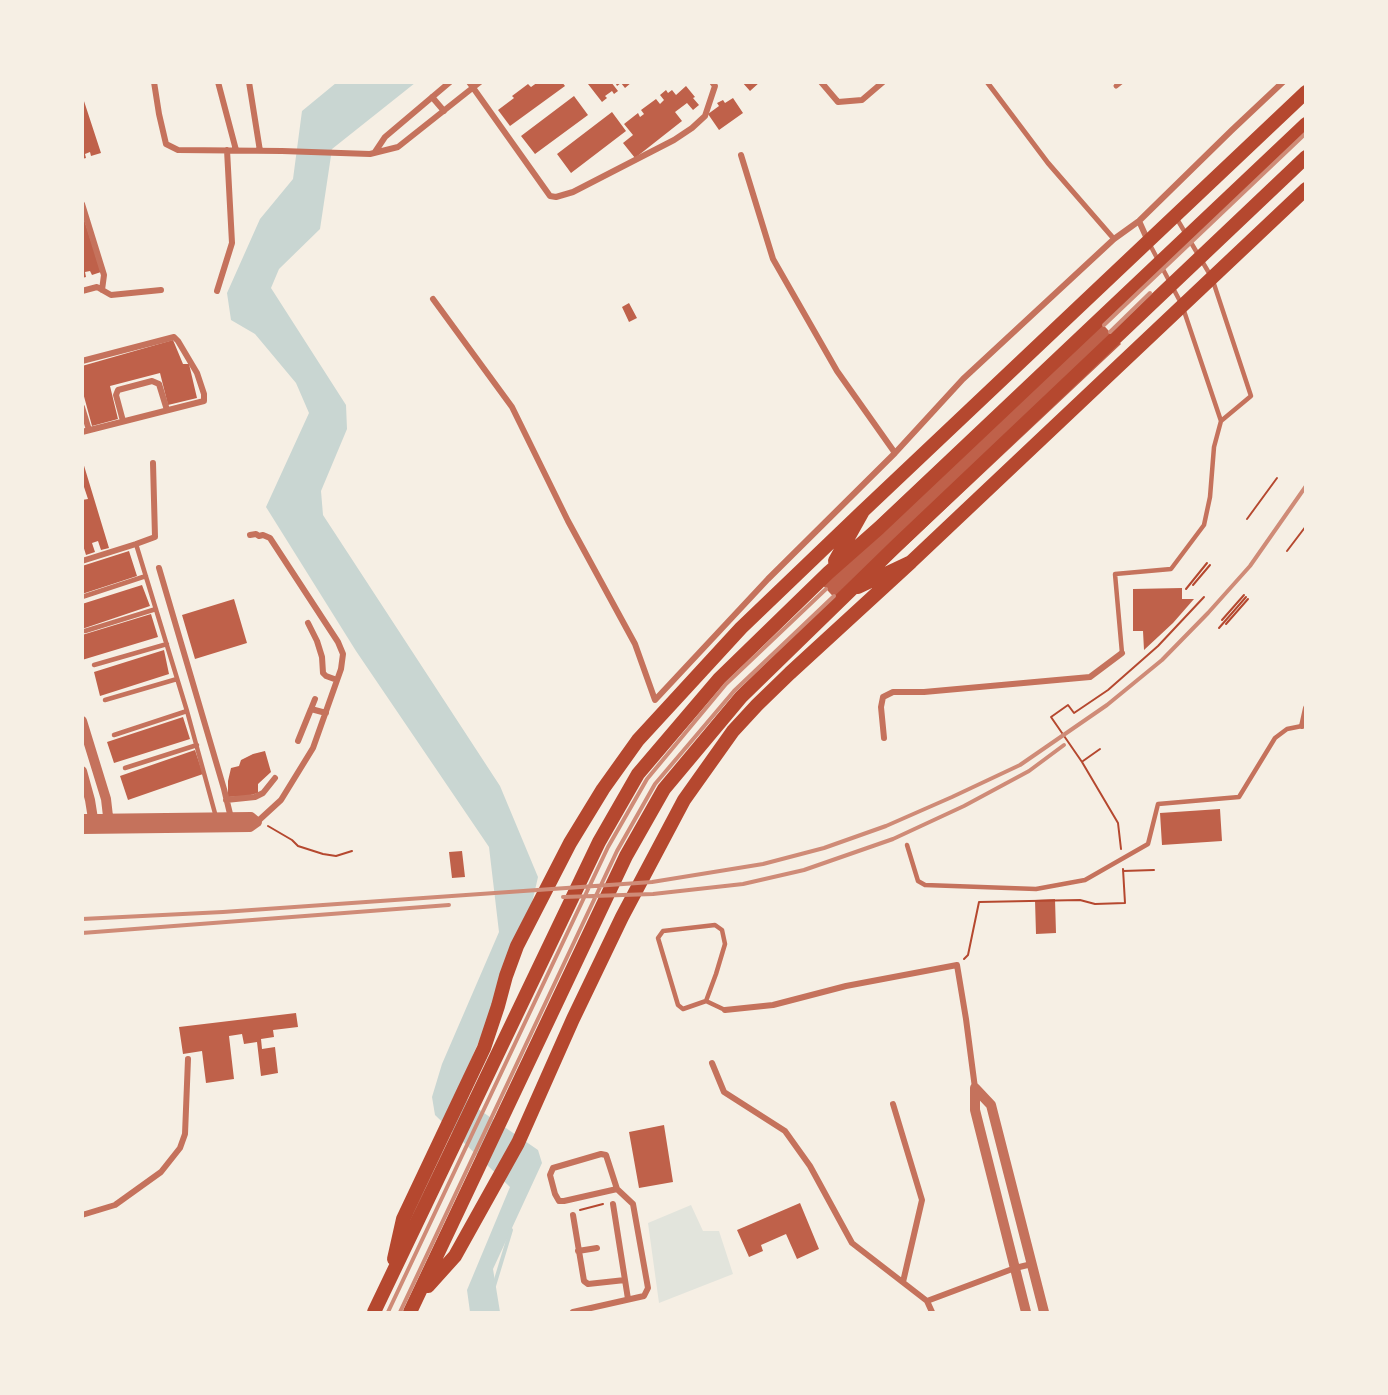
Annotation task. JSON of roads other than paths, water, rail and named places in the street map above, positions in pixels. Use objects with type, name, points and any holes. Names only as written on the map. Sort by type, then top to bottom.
[{"type":"highway","points":[[388,1281],[403,1219],[484,1048],[517,946],[570,843],[603,789],[638,740],[741,628],[1305,92]]},
{"type":"highway","points":[[374,1312],[599,842],[638,774],[719,679],[828,573],[879,528],[1305,124]]},
{"type":"highway","points":[[410,1312],[626,856],[664,789],[741,697],[896,546],[1305,158]]},
{"type":"highway","points":[[416,1299],[455,1256],[475,1223],[518,1143],[612,937],[684,800],[733,731],[790,673],[911,562],[1305,189]]},
{"type":"highway","points":[[828,573],[863,512]]},
{"type":"highway","points":[[848,592],[911,562]]},
{"type":"street","points":[[154,82],[166,144],[178,150],[370,154],[398,147],[444,111],[471,85],[480,82]]},
{"type":"street","points":[[218,82],[236,150]]},
{"type":"street","points":[[249,82],[260,151]]},
{"type":"street","points":[[375,153],[385,137],[450,82]]},
{"type":"street","points":[[471,85],[550,196],[556,197],[573,192],[674,140],[692,128],[705,116],[715,86],[712,82]]},
{"type":"street","points":[[821,82],[838,102],[862,100],[883,82]]},
{"type":"street","points":[[987,82],[1048,164],[1114,239]]},
{"type":"street","points":[[433,299],[512,406],[568,521],[635,644],[655,700],[768,579],[895,453],[963,379],[1114,239],[1139,221],[1283,82]]},
{"type":"street","points":[[432,97],[444,111]]},
{"type":"street","points":[[217,291],[232,243],[226,150]]},
{"type":"street","points":[[741,155],[774,259],[837,371],[895,453]]},
{"type":"street","points":[[82,204],[104,275],[102,290]]},
{"type":"street","points":[[1139,221],[1148,241]]},
{"type":"street","points":[[82,291],[98,287],[111,295],[161,290]]},
{"type":"street","points":[[82,361],[174,336],[197,373],[204,394],[204,401],[86,431],[82,407]]},
{"type":"street","points":[[123,421],[116,394],[118,390],[153,381],[159,384],[167,410]]},
{"type":"street","points":[[83,558],[153,538],[155,535],[153,463]]},
{"type":"street","points":[[109,823],[231,822],[251,817],[257,822],[281,800],[313,748],[341,669],[343,654],[338,642],[270,538],[263,535],[250,535]]},
{"type":"street","points":[[159,568],[231,822]]},
{"type":"street","points":[[308,622],[322,657],[323,673],[337,680]]},
{"type":"street","points":[[884,738],[881,707],[884,697],[893,693],[1090,677],[1122,653]]},
{"type":"street","points":[[298,741],[315,699]]},
{"type":"street","points":[[1302,726],[1305,708]]},
{"type":"street","points":[[311,709],[326,713]]},
{"type":"street","points":[[82,721],[106,799],[109,823]]},
{"type":"street","points":[[82,771],[90,800],[88,824],[216,817],[231,822]]},
{"type":"street","points":[[226,800],[255,797],[263,793],[274,778]]},
{"type":"street","points":[[725,1010],[772,1005],[846,986],[957,965],[975,1088],[975,1110],[1026,1312]]},
{"type":"street","points":[[82,1215],[115,1205],[161,1172],[180,1148],[185,1134],[188,1059]]},
{"type":"street","points":[[712,1063],[724,1092],[785,1131],[810,1166],[852,1243],[927,1301],[932,1312]]},
{"type":"street","points":[[975,1088],[991,1105],[1044,1312]]},
{"type":"street","points":[[893,1104],[922,1200],[903,1282]]},
{"type":"street","points":[[573,1312],[644,1296],[648,1288],[633,1204],[618,1189],[606,1155],[600,1154],[553,1168],[550,1175],[559,1201],[618,1189]]},
{"type":"street","points":[[613,1203],[628,1299]]},
{"type":"street","points":[[573,1215],[584,1281],[588,1284],[625,1280]]},
{"type":"street","points":[[578,1251],[597,1248]]},
{"type":"street","points":[[927,1301],[1015,1268],[1032,1264]]},
{"type":"lane","points":[[1175,215],[1212,278],[1251,396],[1221,421]]},
{"type":"lane","points":[[1122,653],[1115,574],[1171,569],[1204,525],[1210,497],[1214,447],[1221,421],[1182,305],[1148,241]]},
{"type":"lane","points":[[136,544],[197,745],[216,817]]},
{"type":"lane","points":[[82,597],[146,576]]},
{"type":"lane","points":[[85,631],[156,609]]},
{"type":"lane","points":[[94,665],[167,644]]},
{"type":"lane","points":[[105,700],[177,679]]},
{"type":"lane","points":[[114,735],[187,711]]},
{"type":"lane","points":[[907,845],[918,881],[926,885],[1036,888],[1085,880],[1148,844],[1158,804],[1239,797],[1275,738],[1287,729],[1302,726]]},
{"type":"lane","points":[[125,768],[197,745]]},
{"type":"lane","points":[[706,1001],[717,974],[725,944],[722,930],[715,925],[663,932],[658,938],[678,1005],[683,1008],[706,1001],[725,1010]]},
{"type":"waterway","points":[[494,1286],[511,1230]]},
{"type":"railway","points":[[1104,325],[1306,133]]},
{"type":"railway","points":[[1110,332],[1150,293]]},
{"type":"railway","points":[[82,919],[223,912],[652,882],[763,864],[824,848],[886,826],[1020,765],[1107,705],[1162,660],[1208,613],[1250,566],[1306,486]]},
{"type":"railway","points":[[388,1312],[608,847],[647,779],[726,684],[826,589]]},
{"type":"railway","points":[[400,1312],[617,851],[655,784],[734,691],[834,596]]},
{"type":"railway","points":[[563,897],[653,894],[743,884],[804,870],[893,839],[964,806],[1029,771],[1064,745]]},
{"type":"railway","points":[[82,933],[449,905]]}]
